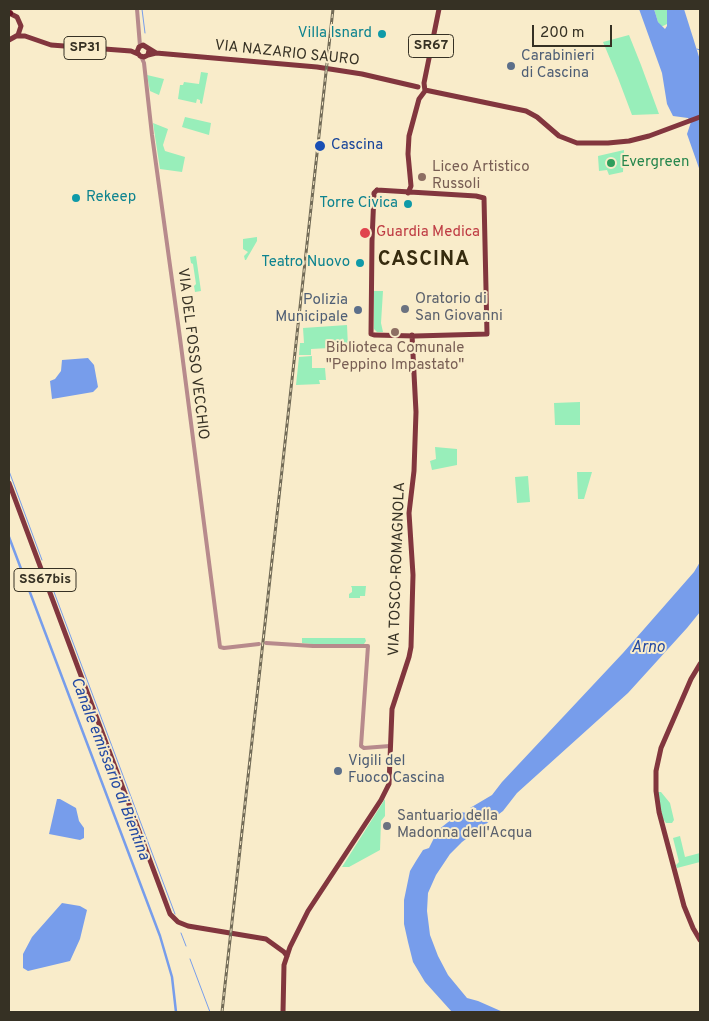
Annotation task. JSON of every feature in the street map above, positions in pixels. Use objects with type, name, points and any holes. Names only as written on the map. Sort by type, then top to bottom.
[{"type":"main road","name":"SR67","points":[[408,192],[410,186],[408,140],[439,9]]},
{"type":"main road","name":"VIA NAZARIO SAURO","points":[[9,13],[17,17],[21,26],[40,41]]},
{"type":"main road","points":[[9,40],[20,32],[21,26]]},
{"type":"main road","name":"VIA NAZARIO SAURO","points":[[16,36],[25,36],[60,46],[143,51],[317,67],[367,75],[421,91],[526,111],[537,117],[559,136],[576,143],[622,142],[660,132],[700,117]]},
{"type":"main road","points":[[410,186],[417,193]]},
{"type":"main road","points":[[375,191],[408,192],[484,197],[487,334],[374,335],[371,332],[372,241],[375,191]]},
{"type":"main road","name":"VIA TOSCO-ROMAGNOLA","points":[[283,1012],[284,965],[290,947],[308,911],[331,879],[387,790],[390,776],[392,709],[411,647],[413,575],[409,513],[415,460],[416,412],[412,335]]},
{"type":"main road","name":"SS67bis","points":[[9,484],[168,909],[178,922],[198,928],[268,940],[287,956]]},
{"type":"main road","points":[[700,664],[691,679],[663,744],[658,762],[656,781],[659,812],[680,893],[687,916],[700,940]]},
{"type":"main road","points":[[284,965],[279,949],[290,947]]},
{"type":"street","name":"VIA DEL FOSSO VECCHIO","points":[[137,9],[150,124],[220,647],[259,644]]},
{"type":"street","points":[[266,642],[316,646],[368,646],[361,747],[390,746]]},
{"type":"green space","points":[[654,9],[667,9],[667,24],[661,26]]},
{"type":"green space","points":[[629,35],[659,114],[632,115],[603,42]]},
{"type":"green space","points":[[201,72],[208,73],[202,104],[197,99],[196,103],[178,99],[180,85],[183,85],[184,82],[199,84]]},
{"type":"green space","points":[[147,75],[164,79],[159,95],[150,91]]},
{"type":"green space","points":[[185,117],[211,123],[209,135],[182,127]]},
{"type":"green space","points":[[153,123],[168,129],[163,145],[165,151],[185,157],[182,172],[160,169]]},
{"type":"green space","name":"Evergreen","points":[[624,150],[623,172],[609,175],[607,170],[599,171],[598,156]]},
{"type":"green space","points":[[257,237],[257,241],[245,260],[244,256],[248,252],[243,249],[243,239]]},
{"type":"green space","points":[[196,256],[201,291],[195,292],[194,286],[196,284],[190,257]]},
{"type":"green space","points":[[374,291],[383,291],[381,323],[383,332],[377,332],[374,329]]},
{"type":"green space","points":[[347,325],[348,347],[311,349],[311,355],[299,355],[300,343],[304,343],[303,328]]},
{"type":"green space","points":[[312,356],[312,368],[325,368],[326,380],[319,380],[320,384],[296,385],[299,357]]},
{"type":"green space","points":[[580,402],[580,425],[555,425],[554,403]]},
{"type":"green space","points":[[435,447],[457,449],[457,465],[432,470],[430,461],[436,459]]},
{"type":"green space","points":[[577,472],[592,472],[584,499],[578,499]]},
{"type":"green space","points":[[528,476],[530,502],[517,503],[515,477]]},
{"type":"green space","points":[[351,586],[366,586],[365,596],[349,598],[349,594],[352,592]]},
{"type":"green space","points":[[302,638],[365,638],[366,641],[364,644],[312,644],[302,643]]},
{"type":"green space","points":[[657,792],[661,792],[670,803],[674,820],[672,823],[666,823],[663,819]]},
{"type":"green space","points":[[385,799],[385,816],[381,821],[380,850],[349,867],[342,867]]},
{"type":"green space","points":[[680,836],[685,857],[700,853],[700,862],[677,868],[676,865],[679,862],[673,838]]},
{"type":"water","points":[[639,9],[654,9],[658,22],[665,29],[667,26],[667,9],[684,9],[700,60],[700,171],[687,134],[691,122],[688,118],[673,116],[667,104],[662,73]]},
{"type":"water","points":[[88,358],[94,365],[98,387],[93,392],[52,399],[50,381],[55,379],[61,371],[62,360]]},
{"type":"water","name":"Arno","points":[[700,562],[700,612],[687,628],[628,693],[517,793],[503,811],[462,842],[450,854],[436,875],[428,893],[427,911],[430,935],[438,956],[448,975],[467,998],[503,1012],[452,1012],[425,982],[413,962],[404,924],[404,900],[410,871],[423,850],[429,848],[438,830],[461,812],[473,814],[477,812],[476,808],[470,808],[492,795],[623,653],[694,572]]},
{"type":"water","points":[[57,799],[76,808],[79,821],[84,828],[84,838],[80,840],[49,834]]},
{"type":"water","points":[[62,903],[80,906],[87,910],[80,939],[70,961],[28,971],[23,968],[23,954],[32,937]]},
{"type":"waterway","points":[[142,9],[145,33]]},
{"type":"waterway","points":[[9,471],[42,560]]},
{"type":"waterway","name":"Canale emissario di Bientina","points":[[9,537],[160,936],[172,977],[176,1012]]},
{"type":"waterway","points":[[51,584],[175,914]]},
{"type":"waterway","points":[[181,933],[186,946]]},
{"type":"waterway","points":[[190,959],[210,1012]]},
{"type":"railway","points":[[222,1012],[333,9]]},
{"type":"place","name":"Villa Isnard","points":[[382,34]]},
{"type":"place","name":"Carabinieri di Cascina","points":[[511,66]]},
{"type":"place","name":"Cascina","points":[[320,146]]},
{"type":"place","name":"Evergreen","points":[[611,163]]},
{"type":"place","name":"Liceo Artistico Russoli","points":[[422,177]]},
{"type":"place","name":"Rekeep","points":[[76,198]]},
{"type":"place","name":"Torre Civica","points":[[408,204]]},
{"type":"place","name":"Guardia Medica","points":[[365,233]]},
{"type":"place","name":"Teatro Nuovo","points":[[360,263]]},
{"type":"place","name":"Oratorio di San Giovanni","points":[[405,309]]},
{"type":"place","name":"Polizia Municipale","points":[[358,310]]},
{"type":"place","name":"Biblioteca Comunale \"Peppino Impastato\"","points":[[395,332]]},
{"type":"place","name":"Vigili del Fuoco Cascina","points":[[338,771]]},
{"type":"place","name":"Santuario della Madonna dell'Acqua","points":[[387,826]]},
{"type":"district","name":"CASCINA","points":[[424,261]]}]
